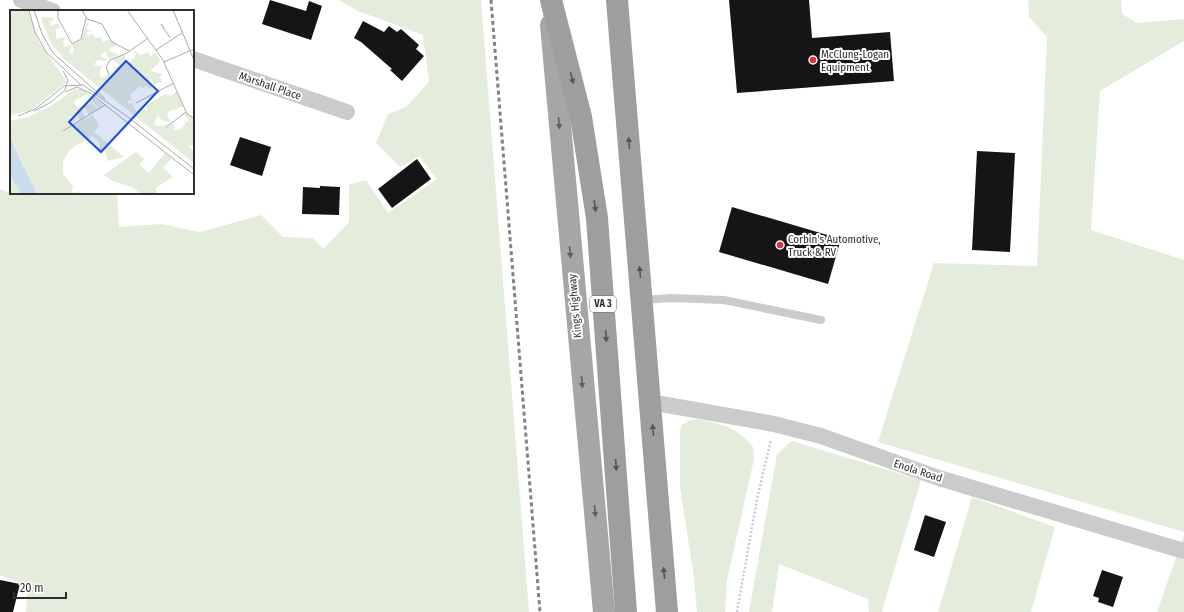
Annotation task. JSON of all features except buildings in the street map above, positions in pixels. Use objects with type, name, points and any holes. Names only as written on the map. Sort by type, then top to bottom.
[{"type":"highway","name":"VA 3","points":[[550,0],[581,117],[597,218],[626,612]]},
{"type":"highway","points":[[617,0],[667,612]]},
{"type":"main road","name":"Kings Highway","points":[[550,0],[568,221],[604,612]]},
{"type":"street","points":[[21,0],[50,10]]},
{"type":"street","name":"Marshall Place","points":[[194,59],[346,112]]},
{"type":"street","name":"Enola Road","points":[[650,402],[774,424],[821,436],[939,478],[1184,551]]},
{"type":"lane","points":[[642,300],[671,298],[724,300],[821,320]]},
{"type":"path","points":[[737,612],[757,499],[774,424]]},
{"type":"green space","points":[[339,0],[481,0],[529,612],[26,612],[28,586],[0,575],[0,189],[10,193],[10,194],[117,194],[119,227],[161,224],[200,232],[261,215],[283,237],[313,238],[323,249],[349,222],[349,185],[366,180],[388,213],[437,179],[419,156],[400,167],[376,143],[388,114],[406,107],[429,82],[423,35],[358,11]]},
{"type":"green space","points":[[1028,0],[1121,0],[1122,14],[1137,23],[1184,19],[1184,41],[1100,91],[1091,230],[1184,260],[1184,532],[878,442],[934,263],[1037,266],[1047,37],[1029,17]]},
{"type":"green space","points":[[697,419],[734,430],[747,440],[753,447],[754,459],[727,580],[725,612],[697,612],[694,577],[680,487],[680,433],[681,426],[688,421]]},
{"type":"green space","points":[[792,441],[921,480],[882,611],[885,612],[869,612],[868,599],[779,564],[772,612],[749,612],[777,454]]},
{"type":"green space","points":[[972,497],[1055,527],[1031,612],[938,612]]},
{"type":"green space","points":[[1184,535],[1184,612],[1157,612]]},
{"type":"railway","points":[[491,0],[540,612]]},
{"type":"place","name":"McClung-Logan Equipment","points":[[813,60]]},
{"type":"place","name":"Corbin's Automotive, Truck & RV","points":[[780,245]]}]
